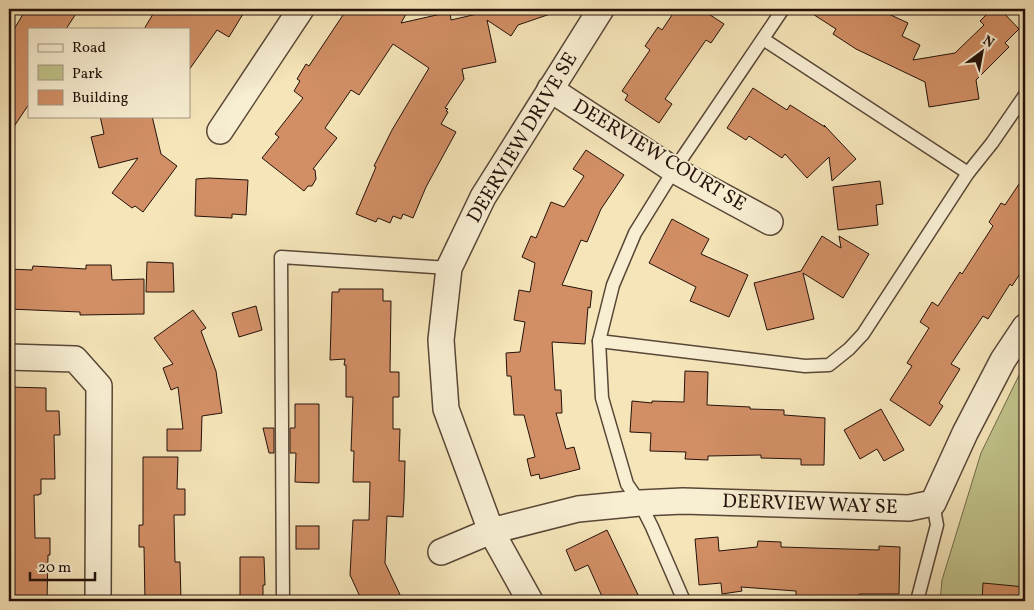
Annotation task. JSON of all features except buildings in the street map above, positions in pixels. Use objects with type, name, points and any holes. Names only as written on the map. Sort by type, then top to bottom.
[{"type":"street","points":[[220,131],[301,9]]},
{"type":"street","name":"DEERVIEW DRIVE SE","points":[[530,601],[491,530],[446,409],[442,340],[449,268],[483,197],[601,9]]},
{"type":"street","name":"DEERVIEW COURT SE","points":[[550,89],[674,170],[770,222]]},
{"type":"street","points":[[933,503],[965,433],[1004,360],[1025,327]]},
{"type":"street","points":[[9,357],[75,359],[100,386],[98,601]]},
{"type":"street","name":"DEERVIEW WAY SE","points":[[491,530],[578,509],[640,502],[683,501],[909,508],[933,503]]},
{"type":"street","points":[[441,552],[491,530]]},
{"type":"lane","points":[[684,601],[640,502],[627,484],[602,398],[600,341],[613,286],[635,233],[674,170],[783,9]]},
{"type":"lane","points":[[763,39],[968,173]]},
{"type":"lane","points":[[600,341],[805,366],[829,365],[849,349],[863,334],[968,173],[992,143],[1025,95]]},
{"type":"lane","points":[[283,601],[281,257],[449,268]]},
{"type":"lane","points":[[917,601],[937,525],[933,503]]},
{"type":"green space","points":[[1025,363],[1025,601],[940,601],[942,580],[981,453]]}]
